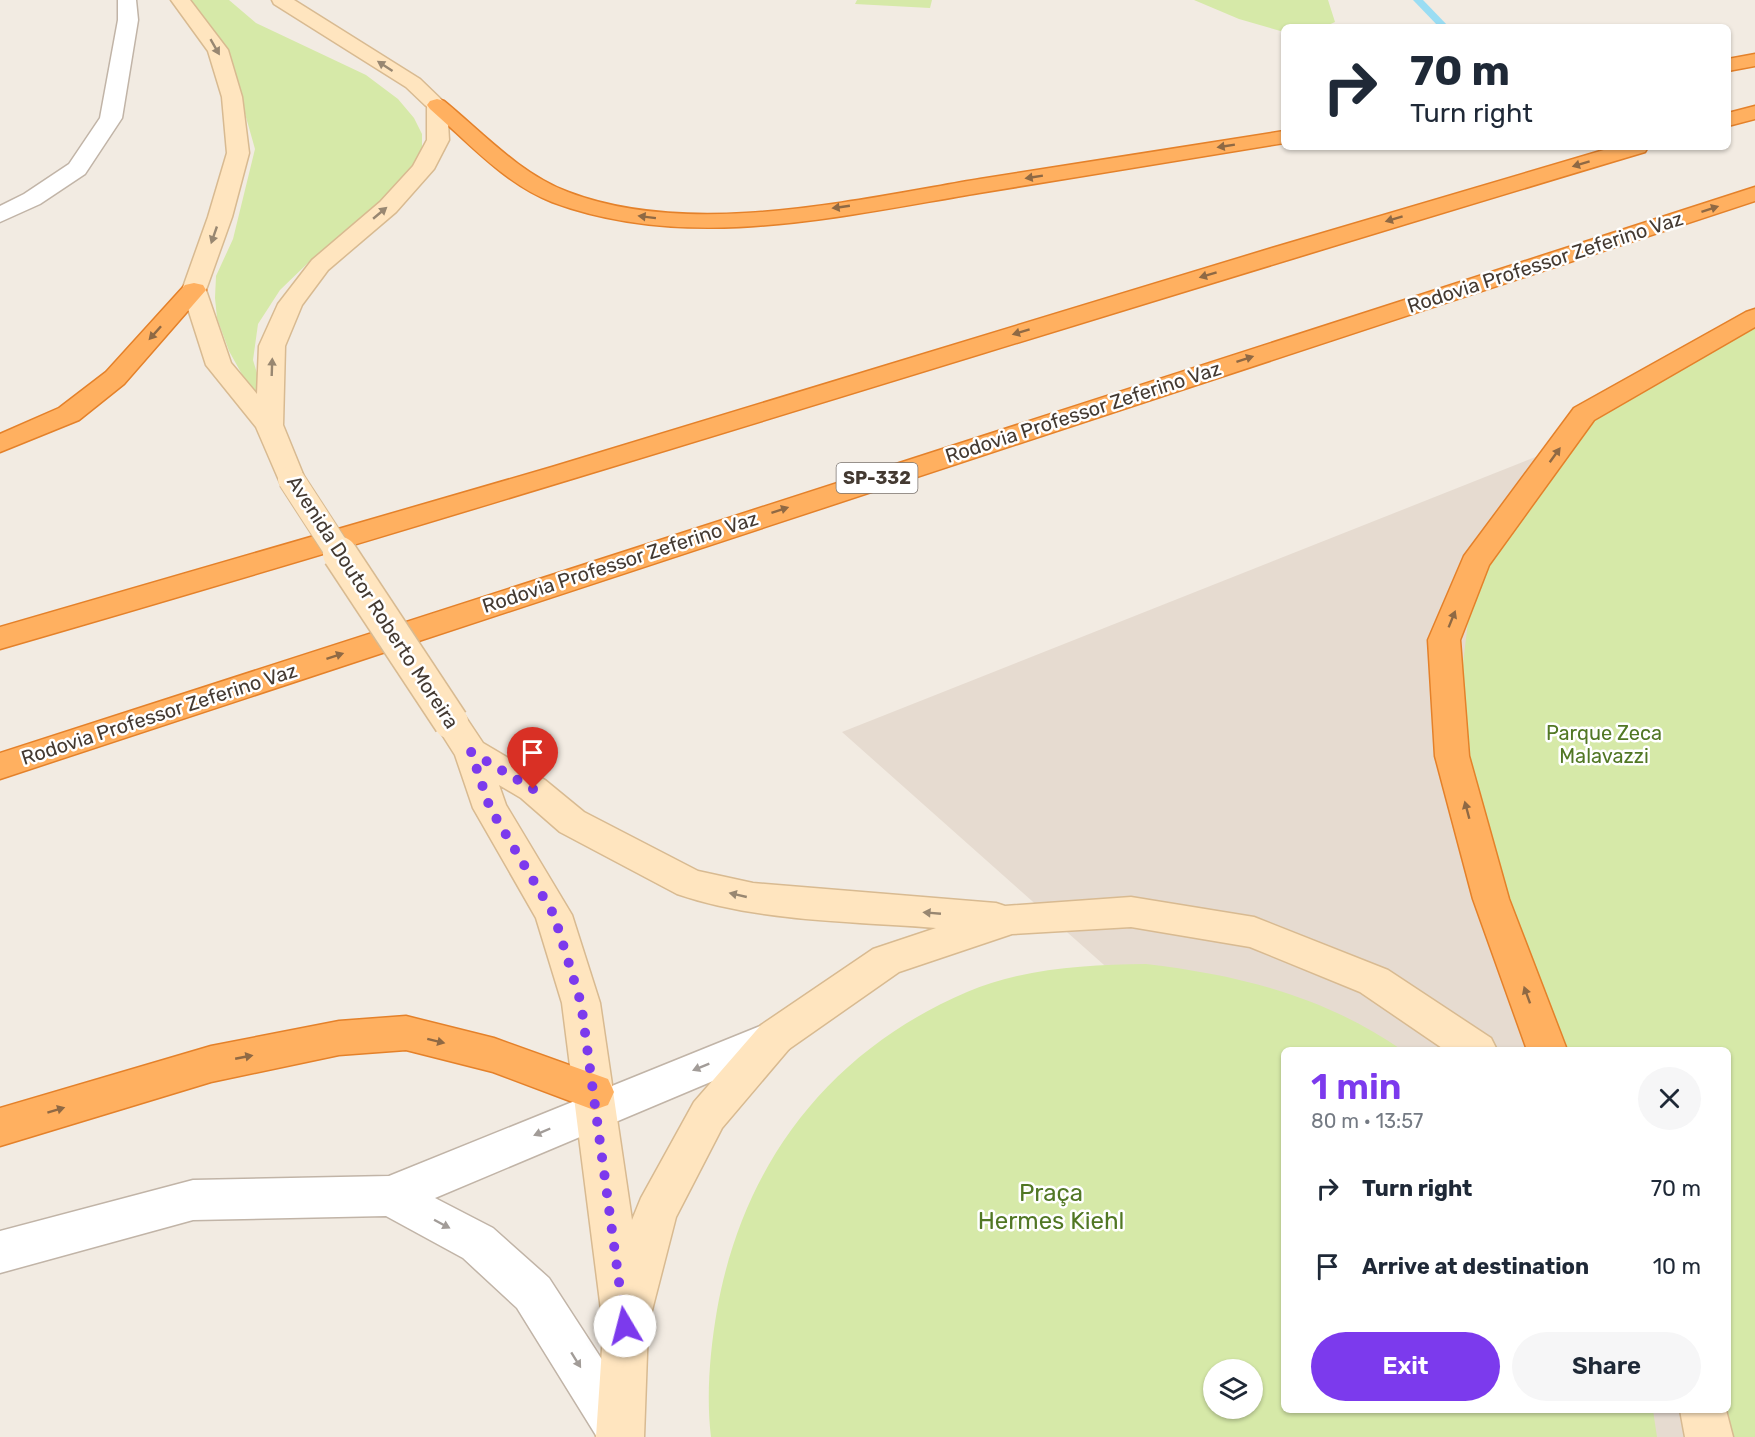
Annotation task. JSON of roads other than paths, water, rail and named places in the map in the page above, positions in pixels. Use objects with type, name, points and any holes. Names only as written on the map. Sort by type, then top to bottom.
[{"type":"highway","points":[[1731,64],[1755,60]]},
{"type":"highway","points":[[437,105],[525,178],[558,196],[601,210],[652,218],[715,220],[803,213],[1281,137]]},
{"type":"highway","points":[[1731,119],[1755,112]]},
{"type":"highway","points":[[0,638],[550,476],[1257,260],[1627,150]]},
{"type":"highway","name":"Rodovia Professor Zeferino Vaz","points":[[0,766],[767,514],[1755,194]]},
{"type":"highway","points":[[0,444],[69,414],[115,378],[194,290]]},
{"type":"highway","points":[[1546,1047],[1491,899],[1452,756],[1444,640],[1475,563],[1584,414],[1755,317]]},
{"type":"highway","points":[[0,1127],[211,1064],[339,1038],[406,1033],[494,1055],[595,1100]]},
{"type":"main road","points":[[180,0],[219,50],[232,97],[238,153],[220,217],[194,290]]},
{"type":"main road","points":[[281,0],[413,83],[437,105]]},
{"type":"main road","name":"Avenida Doutor Roberto Moreira","points":[[269,425],[272,346],[290,304],[320,265],[388,207],[423,168],[438,140],[437,105]]},
{"type":"main road","name":"Avenida Doutor Roberto Moreira","points":[[194,290],[219,365],[269,425],[291,479],[471,752],[490,808],[554,915],[581,1003],[625,1326]]},
{"type":"main road","points":[[471,752],[533,789],[572,822],[690,884],[753,898],[1012,919],[1131,912],[1254,932],[1374,981],[1473,1047]]},
{"type":"main road","points":[[620,1433],[625,1326],[656,1212],[708,1115],[775,1037],[886,960],[1012,919]]},
{"type":"main road","points":[[1704,1413],[1709,1437]]},
{"type":"street","points":[[0,215],[32,199],[77,169],[111,118],[128,20],[127,0]]},
{"type":"street","points":[[0,1252],[193,1200],[390,1196],[595,1100],[775,1037]]},
{"type":"street","points":[[390,1196],[478,1243],[533,1293],[620,1433]]},
{"type":"waterway","points":[[1418,0],[1441,24]]},
{"type":"park label","name":"Parque Zeca Malavazzi","points":[[1604,744]]},
{"type":"park label","name":"Praça Hermes Kiehl","points":[[1051,1207]]}]
